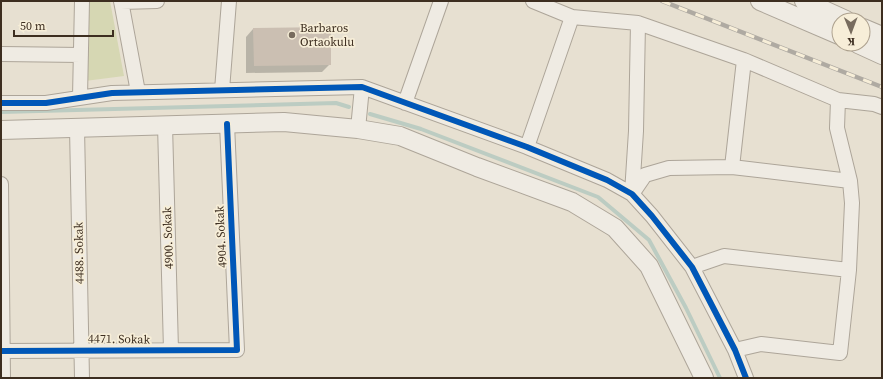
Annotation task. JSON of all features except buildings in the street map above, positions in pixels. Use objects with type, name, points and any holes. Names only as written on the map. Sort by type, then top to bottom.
[{"type":"street","points":[[80,97],[82,1]]},
{"type":"street","points":[[138,92],[121,2],[157,1]]},
{"type":"street","points":[[222,90],[229,1]]},
{"type":"street","points":[[405,103],[441,1]]},
{"type":"street","points":[[533,1],[572,17],[638,23],[744,60],[838,100],[874,104],[882,107]]},
{"type":"street","points":[[760,1],[831,32]]},
{"type":"street","points":[[804,1],[831,13]]},
{"type":"street","points":[[526,146],[572,17]]},
{"type":"street","points":[[632,194],[636,131],[638,23]]},
{"type":"street","points":[[871,31],[882,36]]},
{"type":"street","points":[[871,50],[882,55]]},
{"type":"street","points":[[1,54],[81,55]]},
{"type":"street","points":[[732,167],[744,60]]},
{"type":"street","points":[[358,129],[362,87]]},
{"type":"street","points":[[1,103],[46,103],[112,93],[362,87],[526,146],[607,180],[632,194],[652,216],[692,267],[735,350],[746,378]]},
{"type":"street","points":[[735,350],[761,344],[840,353],[849,270],[852,203],[850,181],[837,128],[838,100]]},
{"type":"street","points":[[1,130],[284,122],[358,129],[400,136],[477,167],[572,202],[615,228],[649,266],[704,378]]},
{"type":"street","name":"4904. Sokak","points":[[227,124],[237,350]]},
{"type":"street","name":"4900. Sokak","points":[[165,125],[172,350]]},
{"type":"street","name":"4488. Sokak","points":[[77,128],[82,378]]},
{"type":"street","points":[[632,194],[645,175],[669,168],[732,167],[850,181]]},
{"type":"street","points":[[1,184],[2,378]]},
{"type":"street","points":[[692,267],[724,256],[849,270]]},
{"type":"street","name":"4471. Sokak","points":[[2,351],[237,350]]},
{"type":"green space","points":[[86,1],[110,1],[124,76],[85,81]]},
{"type":"waterway","points":[[1,112],[336,103],[349,107]]},
{"type":"waterway","points":[[370,114],[421,129],[598,197],[649,240],[686,308],[720,378]]},
{"type":"railway","points":[[662,1],[882,87]]},
{"type":"cycle path","points":[[1,103],[46,103],[112,93],[362,87],[527,147],[607,180],[632,194],[652,216],[692,267],[735,350],[746,378]]},
{"type":"cycle path","points":[[1,351],[237,350],[227,124]]},
{"type":"place","name":"Barbaros Ortaokulu","points":[[292,35]]}]
